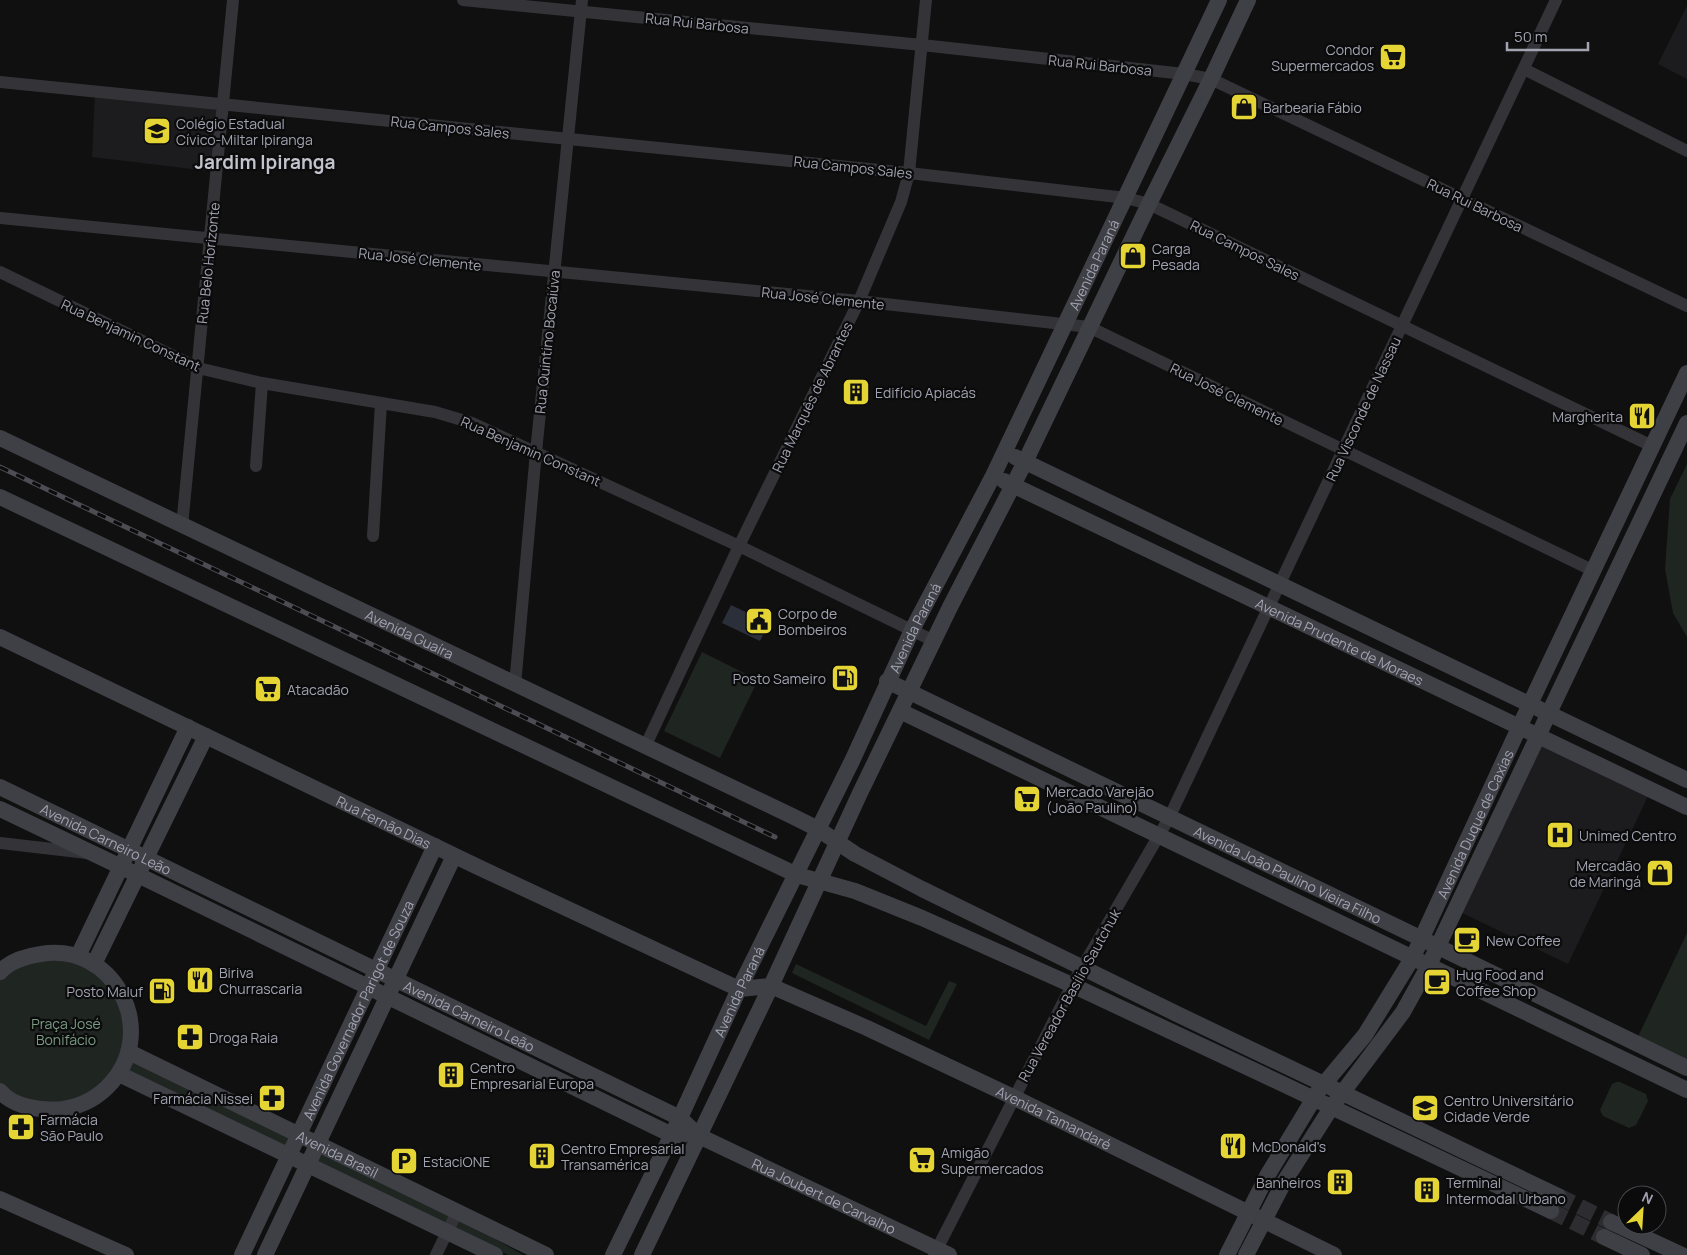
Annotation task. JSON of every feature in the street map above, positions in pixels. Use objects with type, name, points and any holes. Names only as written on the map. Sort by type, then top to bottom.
[{"type":"main road","name":"Avenida Paraná","points":[[613,1255],[672,1135],[739,990],[852,761],[887,681],[993,476],[1219,0]]},
{"type":"main road","name":"Avenida Paraná","points":[[642,1255],[771,986],[860,793],[950,607],[1025,462],[1248,0]]},
{"type":"main road","points":[[1154,138],[1162,177]]},
{"type":"main road","points":[[1096,261],[1130,244]]},
{"type":"main road","name":"Avenida Duque de Caxias","points":[[1227,1255],[1267,1176],[1314,1099],[1365,1035],[1413,957],[1530,704],[1687,373]]},
{"type":"main road","points":[[1034,388],[1042,426]]},
{"type":"main road","name":"Avenida Duque de Caxias","points":[[1246,1255],[1263,1220],[1296,1163],[1331,1108],[1403,1012],[1430,965],[1687,424]]},
{"type":"main road","name":"Avenida Guaíra","points":[[0,438],[818,829],[855,854],[922,888],[1324,1085],[1558,1196]]},
{"type":"main road","name":"Avenida Prudente de Moraes","points":[[1004,452],[1687,780]]},
{"type":"main road","name":"Avenida Prudente de Moraes","points":[[993,476],[1687,807]]},
{"type":"main road","points":[[0,497],[796,874],[855,891],[922,918],[1072,985],[1551,1211]]},
{"type":"main road","points":[[945,567],[950,607]]},
{"type":"main road","name":"Rua Fernão Dias","points":[[0,637],[454,856],[739,990]]},
{"type":"main road","name":"Avenida João Paulino Vieira Filho","points":[[887,681],[1687,1068]]},
{"type":"main road","name":"Avenida João Paulino Vieira Filho","points":[[900,711],[1687,1090]]},
{"type":"main road","points":[[78,956],[188,727]]},
{"type":"main road","points":[[94,964],[206,736]]},
{"type":"main road","points":[[852,761],[860,793]]},
{"type":"main road","name":"Avenida Carneiro Leão","points":[[0,787],[680,1118],[699,1136]]},
{"type":"main road","name":"Avenida Carneiro Leão","points":[[0,810],[95,854],[672,1135],[699,1136]]},
{"type":"main road","name":"Avenida Governador Parigot de Souza","points":[[242,1255],[435,846]]},
{"type":"main road","name":"Avenida Governador Parigot de Souza","points":[[264,1255],[454,856]]},
{"type":"main road","points":[[269,939],[278,922]]},
{"type":"main road","points":[[767,934],[800,924]]},
{"type":"main road","points":[[0,972],[26,956],[52,952],[78,956],[94,964],[107,974],[118,987],[126,1002],[131,1019],[132,1036],[129,1052],[119,1074],[106,1089],[90,1100],[72,1108],[53,1110],[3,1101]]},
{"type":"main road","points":[[739,990],[771,986]]},
{"type":"main road","name":"Avenida Tamandaré","points":[[771,986],[867,1028],[1013,1097],[1334,1255]]},
{"type":"main road","points":[[1365,1035],[1403,1012]]},
{"type":"main road","points":[[714,1045],[724,1084]]},
{"type":"main road","name":"Avenida Brasil","points":[[129,1052],[546,1255]]},
{"type":"main road","name":"Avenida Brasil","points":[[119,1074],[496,1255]]},
{"type":"main road","points":[[1294,1132],[1296,1163]]},
{"type":"main road","name":"Rua Joubert de Carvalho","points":[[699,1136],[940,1253]]},
{"type":"main road","points":[[640,1199],[674,1188]]},
{"type":"main road","points":[[0,1199],[126,1255]]},
{"type":"main road","points":[[1611,1222],[1682,1255]]},
{"type":"main road","points":[[1604,1237],[1642,1255]]},
{"type":"street","name":"Rua Belo Horizonte","points":[[182,526],[233,0]]},
{"type":"street","name":"Rua Rui Barbosa","points":[[464,0],[582,6],[1184,74],[1211,79],[1687,306]]},
{"type":"street","name":"Rua Marquês de Abrantes","points":[[645,747],[739,546],[859,301],[902,202],[909,173],[926,0]]},
{"type":"street","name":"Rua Visconde de Nassau","points":[[1169,818],[1556,0]]},
{"type":"street","name":"Rua Quintino Bocaiúva","points":[[516,685],[536,452],[582,6]]},
{"type":"street","points":[[1524,69],[1687,151]]},
{"type":"street","name":"Rua Campos Sales","points":[[0,82],[909,173],[1126,198],[1149,204],[1652,446]]},
{"type":"street","name":"Rua José Clemente","points":[[0,218],[859,301],[1089,327],[1594,571]]},
{"type":"street","name":"Rua Benjamin Constant","points":[[0,272],[198,368],[262,383],[454,416],[739,546],[934,641]]},
{"type":"street","points":[[256,466],[262,383]]},
{"type":"street","points":[[373,536],[381,403]]},
{"type":"street","name":"Rua Vereador Basílio Sautchuk","points":[[940,1253],[1013,1097],[1082,967],[1169,818]]},
{"type":"street","points":[[0,843],[95,854]]},
{"type":"street","points":[[436,1255],[457,1212]]},
{"type":"shaded area","points":[[1687,6],[1687,79],[1658,64]]},
{"type":"shaded area","name":"Colégio Estadual Cívico-Miltar Ipiranga","points":[[95,92],[224,104],[217,172],[92,157]]},
{"type":"shaded area","points":[[731,605],[769,623],[760,641],[722,623]]},
{"type":"shaded area","name":"Unimed Centro","points":[[1538,737],[1651,790],[1568,964],[1456,910]]},
{"type":"green space","points":[[1687,464],[1687,637],[1673,613],[1665,569],[1670,499]]},
{"type":"green space","points":[[702,652],[758,680],[720,758],[664,731]]},
{"type":"green space","points":[[1687,933],[1687,1068],[1635,1043]]},
{"type":"green space","name":"Praça José Bonifácio","points":[[26,956],[78,956],[118,987],[129,1052],[296,1141],[291,1153],[121,1071],[106,1089],[53,1110],[0,1091],[0,972]]},
{"type":"green space","points":[[796,964],[926,1026],[949,981],[957,984],[929,1040],[792,973]]},
{"type":"green space","points":[[1616,1082],[1646,1094],[1648,1101],[1636,1125],[1629,1128],[1603,1116],[1600,1110],[1612,1084]]},
{"type":"green space","points":[[315,1149],[455,1216],[523,1255],[508,1255],[310,1160]]},
{"type":"tunnel","points":[[1558,1196],[1611,1222]]},
{"type":"tunnel","points":[[1551,1211],[1604,1237]]},
{"type":"railway","points":[[0,467],[775,837]]},
{"type":"place","name":"Condor Supermercados","points":[[1393,57]]},
{"type":"place","name":"Barbearia Fábio","points":[[1244,107]]},
{"type":"place","name":"Colégio Estadual Cívico-Miltar Ipiranga","points":[[157,131]]},
{"type":"place","name":"Carga Pesada","points":[[1133,256]]},
{"type":"place","name":"Edifício Apiacás","points":[[856,392]]},
{"type":"place","name":"Margherita","points":[[1642,416]]},
{"type":"place","name":"Corpo de Bombeiros","points":[[759,621]]},
{"type":"place","name":"Posto Sameiro","points":[[845,678]]},
{"type":"place","name":"Atacadão","points":[[268,689]]},
{"type":"place","name":"Mercado Varejão (João Paulino)","points":[[1027,799]]},
{"type":"place","name":"Unimed Centro","points":[[1560,835]]},
{"type":"place","name":"Mercadão de Maringá","points":[[1660,873]]},
{"type":"place","name":"New Coffee","points":[[1467,940]]},
{"type":"place","name":"Biriva Churrascaria","points":[[200,980]]},
{"type":"place","name":"Hug Food and Coffee Shop","points":[[1437,982]]},
{"type":"place","name":"Posto Maluf","points":[[162,991]]},
{"type":"place","name":"Droga Raia","points":[[190,1037]]},
{"type":"place","name":"Centro Empresarial Europa","points":[[451,1075]]},
{"type":"place","name":"Farmácia Nissei","points":[[272,1098]]},
{"type":"place","name":"Centro Universitário Cidade Verde","points":[[1425,1108]]},
{"type":"place","name":"Farmácia São Paulo","points":[[21,1127]]},
{"type":"place","name":"McDonald's","points":[[1233,1146]]},
{"type":"place","name":"Centro Empresarial Transamérica","points":[[542,1156]]},
{"type":"place","name":"Amigão Supermercados","points":[[922,1160]]},
{"type":"place","name":"EstaciONE","points":[[404,1161]]},
{"type":"place","name":"Banheiros","points":[[1340,1182]]},
{"type":"place","name":"Terminal Intermodal Urbano","points":[[1427,1190]]},
{"type":"district","name":"Jardim Ipiranga","points":[[265,162]]}]
